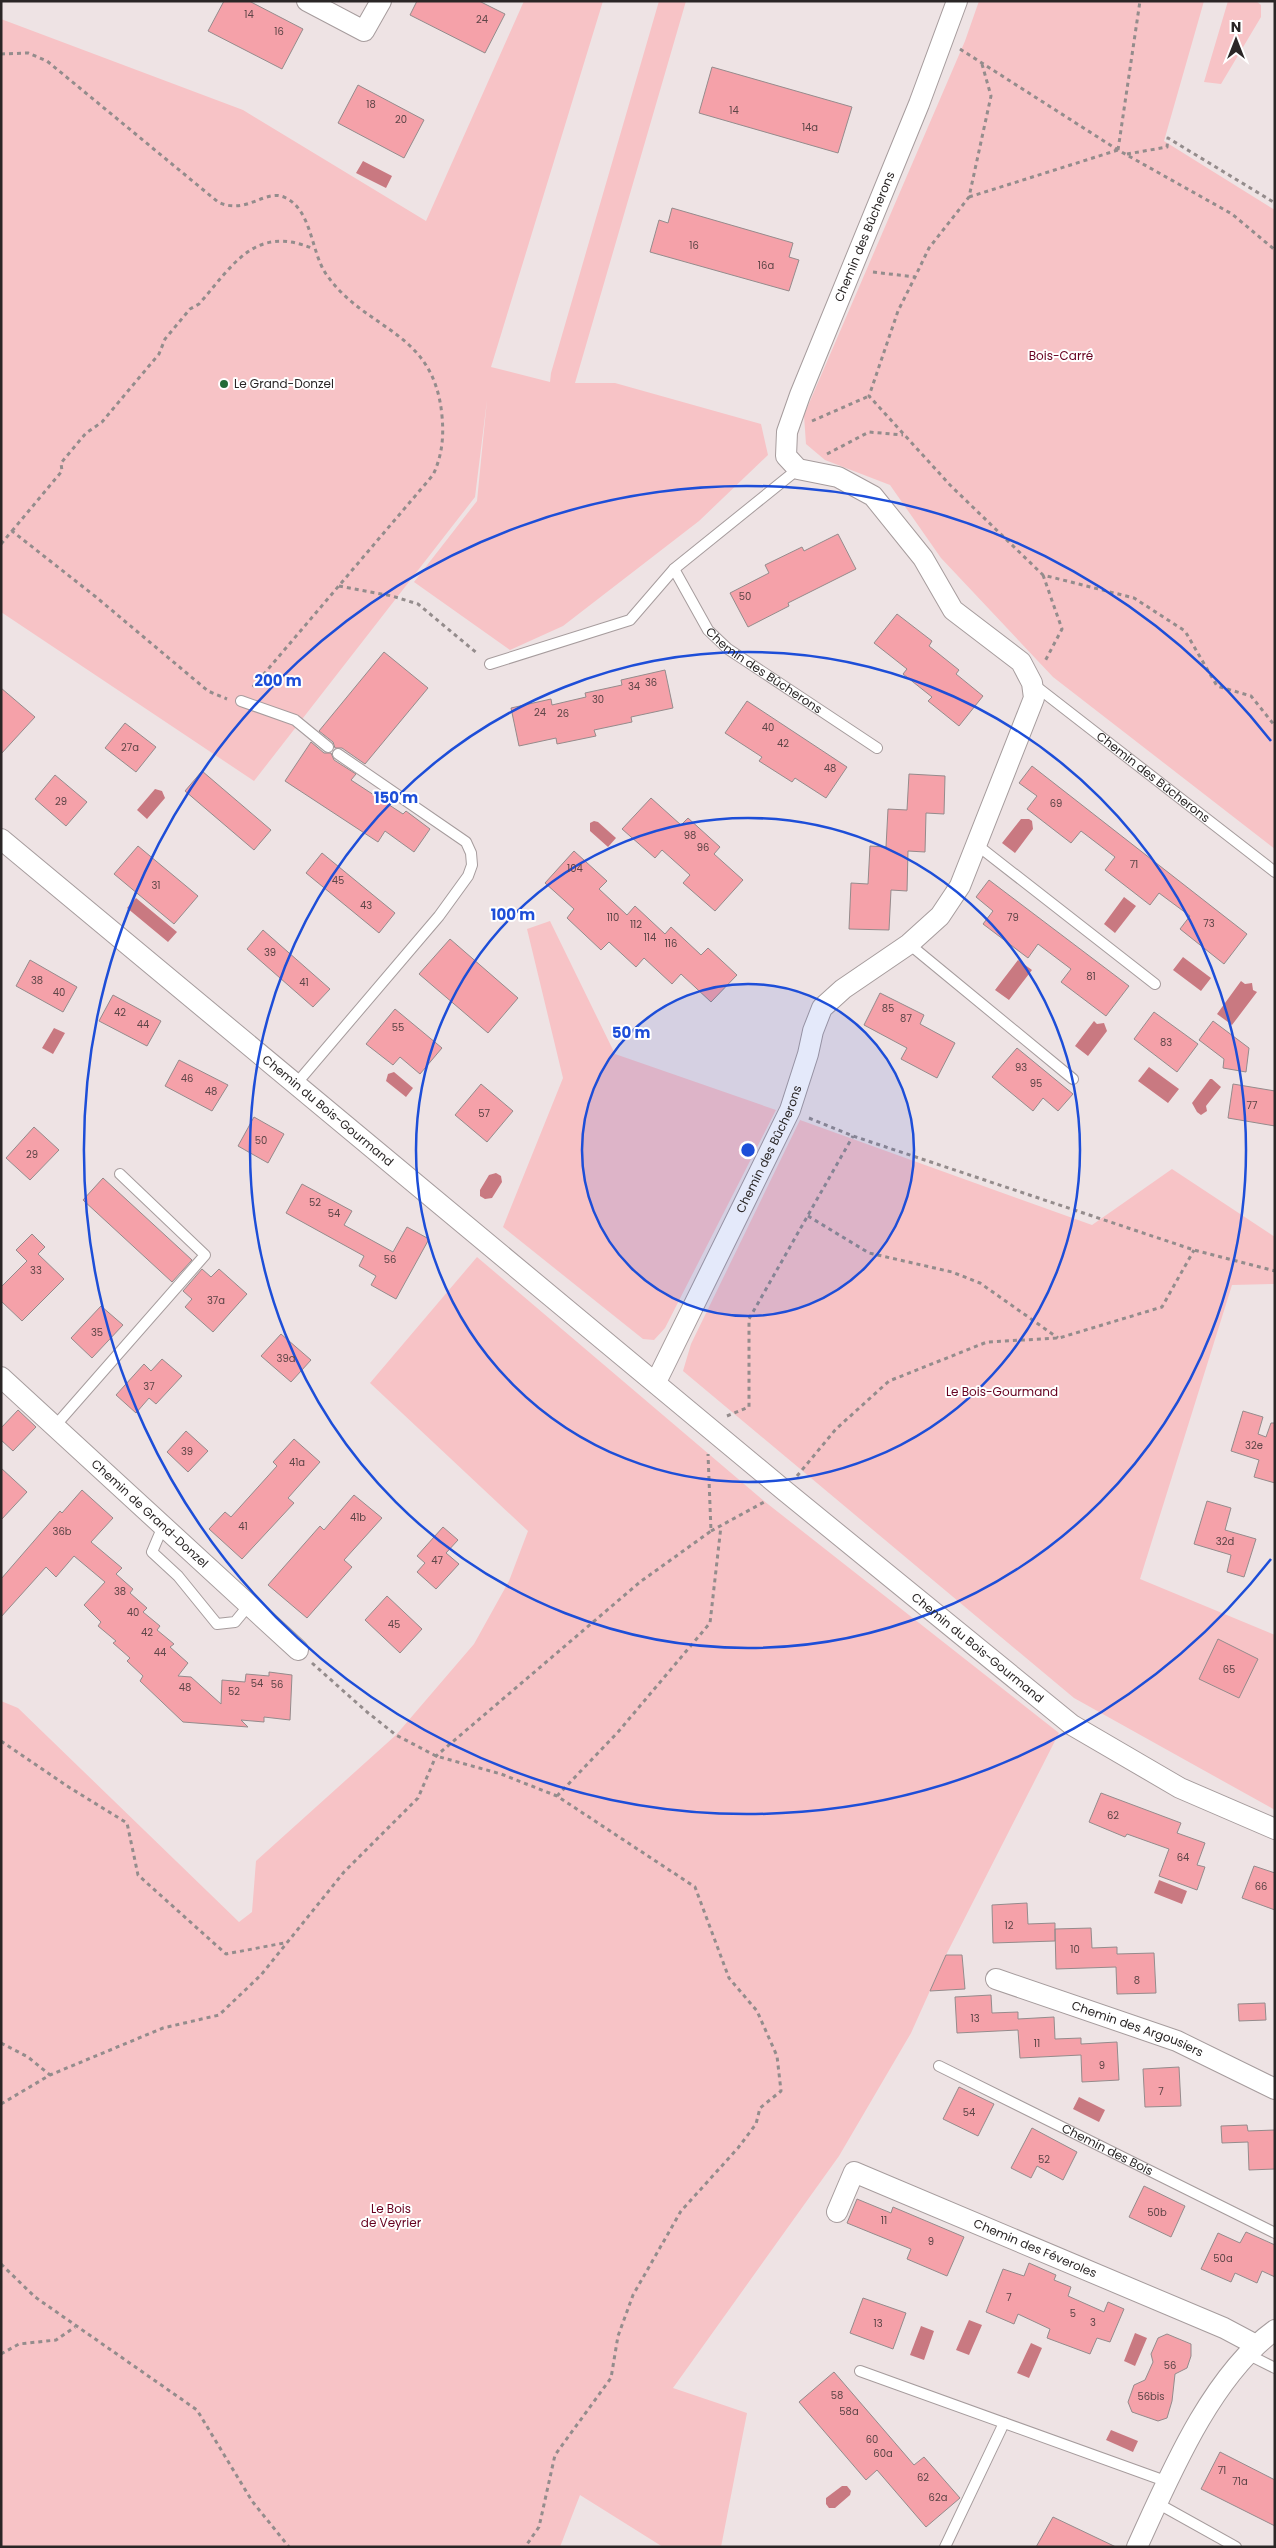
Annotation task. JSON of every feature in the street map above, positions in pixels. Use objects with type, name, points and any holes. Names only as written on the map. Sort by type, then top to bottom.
[{"type":"street","points":[[308,1],[364,31],[381,1]]},
{"type":"street","name":"Chemin des Bûcherons","points":[[656,1382],[790,1110],[808,1054],[813,1030],[822,1008],[843,989],[909,944],[940,916],[960,886],[1034,698],[1032,683],[1021,662],[953,610],[923,558],[873,496],[838,478],[798,469],[786,456],[787,432],[920,104],[957,1]]},
{"type":"street","name":"Chemin du Bois-Gourmand","points":[[1,839],[785,1490],[1072,1725],[1180,1788],[1275,1829]]},
{"type":"street","name":"Chemin de Grand-Donzel","points":[[1,1377],[298,1650]]},
{"type":"street","name":"Chemin des Argousiers","points":[[996,1979],[1177,2041],[1275,2089]]},
{"type":"street","name":"Chemin des Féveroles","points":[[837,2212],[854,2172],[1224,2328],[1251,2349]]},
{"type":"street","points":[[1137,2547],[1157,2503],[1204,2415],[1251,2349],[1275,2330]]},
{"type":"lane","points":[[490,664],[630,620],[674,569],[798,469]]},
{"type":"lane","name":"Chemin des Bûcherons","points":[[674,569],[708,630],[728,649],[877,748]]},
{"type":"lane","name":"Chemin des Bûcherons","points":[[1032,683],[1275,872]]},
{"type":"lane","points":[[241,701],[295,720],[328,747]]},
{"type":"lane","points":[[296,1084],[439,916],[468,876],[472,866],[471,853],[466,842],[338,754]]},
{"type":"lane","points":[[977,845],[1155,984]]},
{"type":"lane","points":[[909,944],[1073,1079]]},
{"type":"lane","points":[[55,1426],[205,1255],[120,1174]]},
{"type":"lane","points":[[163,1526],[152,1552],[178,1576],[217,1624],[235,1622],[249,1605]]},
{"type":"lane","name":"Chemin des Bois","points":[[940,2066],[1275,2233]]},
{"type":"lane","points":[[1251,2349],[1275,2368]]},
{"type":"lane","points":[[860,2371],[1168,2482]]},
{"type":"lane","points":[[945,2547],[1004,2423]]},
{"type":"lane","points":[[1157,2503],[1236,2547]]},
{"type":"path","points":[[1118,150],[1140,1]]},
{"type":"path","points":[[1,54],[28,53],[47,61],[218,202],[233,208],[271,196],[285,197],[298,209],[307,226],[314,250],[327,275],[338,288],[398,333],[422,356],[438,391],[443,426],[441,452],[428,481],[241,701],[230,700],[208,691],[96,597],[12,531]]},
{"type":"path","points":[[787,432],[869,396],[898,311],[929,248],[969,197],[991,96],[982,64],[1118,150],[1232,214],[1275,250]]},
{"type":"path","points":[[1126,154],[1166,147],[1168,138],[1275,203]]},
{"type":"path","points":[[969,197],[1118,150]]},
{"type":"path","points":[[1,544],[62,471],[62,463],[86,433],[102,422],[159,354],[165,339],[190,309],[200,304],[242,255],[259,244],[278,241],[297,242],[314,250]]},
{"type":"path","points":[[852,270],[915,277]]},
{"type":"path","points":[[869,396],[950,485],[1043,575],[1062,629],[1032,683]]},
{"type":"path","points":[[798,469],[869,432],[904,435]]},
{"type":"path","points":[[1043,575],[1134,598],[1185,631],[1216,686],[1251,696],[1275,726]]},
{"type":"path","points":[[339,586],[406,599],[418,604],[490,664]]},
{"type":"path","points":[[790,1110],[853,1136],[1194,1250],[1275,1271]]},
{"type":"path","points":[[712,1531],[707,1424],[749,1407],[749,1319],[853,1136]]},
{"type":"path","points":[[808,1216],[869,1253],[952,1272],[980,1283],[1058,1338]]},
{"type":"path","points":[[1,2104],[50,2075],[163,2028],[220,2015],[261,1975],[344,1872],[418,1798],[436,1756],[640,1582],[712,1531],[785,1490],[836,1429],[890,1381],[987,1342],[1058,1338],[1162,1307],[1194,1250]]},
{"type":"path","points":[[557,1796],[618,1732],[710,1623],[721,1526]]},
{"type":"path","points":[[298,1650],[367,1712],[396,1735],[436,1756],[501,1774],[557,1796],[694,1887],[729,1978],[757,2011],[777,2056],[781,2091],[760,2108],[756,2124],[738,2148],[682,2211],[634,2295],[618,2336],[611,2378],[555,2455],[539,2526],[525,2547]]},
{"type":"path","points":[[1,1740],[67,1786],[127,1823],[138,1875],[226,1954],[285,1943]]},
{"type":"path","points":[[1,2043],[28,2057],[50,2075]]},
{"type":"path","points":[[1,2264],[35,2297],[75,2327],[197,2410],[252,2501],[289,2547]]},
{"type":"path","points":[[1,2354],[19,2344],[56,2340],[75,2327]]},
{"type":"green space","name":"Le Grand-Donzel","points":[[524,1],[603,1],[491,367],[550,382],[551,373],[659,1],[686,1],[575,383],[615,383],[761,424],[768,455],[699,521],[563,626],[510,650],[414,582],[477,501],[487,400],[475,497],[254,781],[1,612],[1,19],[243,110],[426,221]]},
{"type":"green space","name":"Bois-Carré","points":[[979,1],[1204,1],[1164,141],[1275,210],[1275,849],[1053,677],[941,558],[890,485],[825,460],[806,444],[804,415],[965,41]]},
{"type":"green space","points":[[1228,1],[1256,1],[1261,5],[1261,17],[1221,84],[1204,82]]},
{"type":"green space","points":[[550,921],[615,1054],[776,1110],[665,1328],[654,1340],[643,1339],[503,1227],[563,1078],[527,929]]},
{"type":"green space","name":"Le Bois-Gourmand","points":[[800,1120],[1092,1225],[1172,1169],[1275,1237],[1275,1284],[1232,1285],[1140,1579],[1275,1635],[1275,1810],[1074,1698],[683,1371],[691,1344]]},
{"type":"green space","name":"Le Bois de Veyrier","points":[[477,1257],[764,1501],[1059,1733],[946,1955],[911,2033],[839,2156],[673,2388],[747,2413],[721,2547],[663,2547],[580,2495],[560,2547],[1,2547],[1,1701],[18,1708],[239,1922],[252,1912],[256,1861],[396,1735],[474,1644],[509,1581],[528,1531],[370,1383]]},
{"type":"shaded area","points":[[363,161],[392,176],[386,188],[356,173]]},
{"type":"shaded area","points":[[155,789],[162,791],[165,798],[147,819],[137,810]]},
{"type":"shaded area","points":[[1021,819],[1032,821],[1033,829],[1015,853],[1002,843]]},
{"type":"shaded area","points":[[598,822],[616,838],[608,847],[590,831],[590,823]]},
{"type":"shaded area","points":[[1124,897],[1136,906],[1115,933],[1104,924]]},
{"type":"shaded area","points":[[136,898],[177,932],[168,942],[127,908]]},
{"type":"shaded area","points":[[1183,957],[1211,978],[1201,991],[1173,970]]},
{"type":"shaded area","points":[[1018,960],[1032,970],[1009,1000],[995,990]]},
{"type":"shaded area","points":[[1241,981],[1245,984],[1252,983],[1253,990],[1257,992],[1232,1025],[1217,1014]]},
{"type":"shaded area","points":[[1094,1021],[1097,1024],[1104,1023],[1107,1031],[1088,1056],[1075,1046]]},
{"type":"shaded area","points":[[54,1028],[65,1033],[53,1054],[42,1048]]},
{"type":"shaded area","points":[[1149,1067],[1179,1089],[1168,1103],[1138,1081]]},
{"type":"shaded area","points":[[394,1072],[413,1088],[406,1097],[386,1081],[388,1074]]},
{"type":"shaded area","points":[[1210,1079],[1221,1087],[1206,1106],[1207,1111],[1201,1115],[1192,1103]]},
{"type":"shaded area","points":[[496,1173],[501,1176],[502,1182],[492,1198],[485,1199],[480,1196],[480,1190],[489,1175]]},
{"type":"shaded area","points":[[1159,1880],[1187,1891],[1182,1904],[1154,1893]]},
{"type":"shaded area","points":[[1079,2097],[1105,2110],[1099,2122],[1073,2109]]},
{"type":"shaded area","points":[[969,2320],[982,2325],[969,2355],[956,2350]]},
{"type":"shaded area","points":[[921,2326],[934,2331],[924,2360],[910,2355]]},
{"type":"shaded area","points":[[1135,2333],[1147,2338],[1135,2366],[1124,2361]]},
{"type":"shaded area","points":[[1031,2343],[1042,2348],[1029,2378],[1017,2373]]},
{"type":"shaded area","points":[[1111,2430],[1138,2441],[1133,2452],[1106,2440]]},
{"type":"shaded area","points":[[842,2486],[847,2486],[851,2491],[850,2495],[835,2508],[829,2508],[826,2504],[826,2498]]},
{"type":"building","points":[[224,1],[249,1],[303,29],[282,69],[208,31]]},
{"type":"building","points":[[417,1],[479,1],[505,14],[485,53],[410,15]]},
{"type":"building","points":[[712,67],[852,107],[838,153],[699,113]]},
{"type":"building","points":[[358,85],[424,120],[404,158],[338,123]]},
{"type":"building","points":[[672,208],[793,243],[789,257],[799,260],[789,291],[650,252],[659,220],[668,223]]},
{"type":"building","points":[[838,534],[856,569],[788,603],[789,606],[748,627],[730,593],[769,573],[765,565],[802,547],[804,551]]},
{"type":"building","points":[[897,614],[932,641],[929,646],[959,670],[956,674],[983,696],[959,726],[928,701],[932,697],[903,674],[907,669],[874,643]]},
{"type":"building","points":[[384,652],[428,688],[365,764],[342,748],[335,748],[333,742],[319,731]]},
{"type":"building","points":[[665,670],[673,708],[631,717],[632,722],[594,730],[596,736],[557,744],[556,738],[519,746],[511,708],[551,699],[552,705],[586,697],[585,693],[622,685],[621,680]]},
{"type":"building","points":[[1,688],[35,717],[1,754]]},
{"type":"building","points":[[747,701],[847,767],[826,798],[795,778],[792,782],[759,761],[762,757],[725,733]]},
{"type":"building","points":[[125,723],[156,747],[136,772],[105,748]]},
{"type":"building","points":[[311,742],[324,753],[331,753],[334,760],[356,774],[351,780],[403,814],[406,811],[430,829],[414,852],[385,831],[378,842],[285,781]]},
{"type":"building","points":[[1032,766],[1247,934],[1224,964],[1180,929],[1190,916],[1159,893],[1150,905],[1105,870],[1115,857],[1081,831],[1071,843],[1027,809],[1037,796],[1019,783]]},
{"type":"building","points":[[202,771],[271,830],[254,850],[185,791]]},
{"type":"building","points":[[909,774],[945,776],[944,814],[926,813],[925,852],[908,851],[907,891],[891,890],[889,930],[849,929],[851,883],[868,884],[870,846],[886,847],[888,809],[907,810]]},
{"type":"building","points":[[55,775],[87,802],[66,826],[35,799]]},
{"type":"building","points":[[651,798],[681,825],[688,818],[720,847],[714,854],[743,880],[715,911],[683,883],[690,875],[662,850],[655,858],[622,829]]},
{"type":"building","points":[[138,846],[198,896],[174,924],[114,874]]},
{"type":"building","points":[[574,851],[607,881],[599,889],[627,915],[635,906],[665,934],[671,927],[701,955],[708,948],[737,975],[711,1002],[681,974],[672,984],[644,958],[636,967],[609,942],[601,950],[567,918],[574,909],[545,883]]},
{"type":"building","points":[[322,853],[395,913],[379,933],[306,873]]},
{"type":"building","points":[[989,880],[1129,986],[1106,1016],[1061,982],[1071,969],[1038,944],[1028,958],[983,924],[993,911],[976,897]]},
{"type":"building","points":[[263,930],[330,989],[313,1007],[247,949]]},
{"type":"building","points":[[450,939],[518,998],[488,1033],[419,974]]},
{"type":"building","points":[[30,960],[77,987],[63,1012],[16,986]]},
{"type":"building","points":[[880,993],[924,1015],[920,1024],[955,1043],[937,1078],[901,1059],[907,1048],[864,1025]]},
{"type":"building","points":[[113,995],[161,1021],[147,1046],[99,1021]]},
{"type":"building","points":[[395,1009],[442,1048],[420,1074],[400,1057],[393,1065],[366,1044]]},
{"type":"building","points":[[1154,1012],[1198,1044],[1177,1072],[1134,1039]]},
{"type":"building","points":[[1213,1021],[1249,1048],[1246,1072],[1223,1068],[1224,1059],[1199,1040]]},
{"type":"building","points":[[1017,1048],[1073,1094],[1058,1111],[1043,1098],[1033,1111],[992,1077]]},
{"type":"building","points":[[179,1060],[228,1085],[212,1111],[165,1086]]},
{"type":"building","points":[[481,1084],[513,1111],[487,1142],[455,1115]]},
{"type":"building","points":[[1233,1084],[1275,1091],[1275,1126],[1228,1118]]},
{"type":"building","points":[[254,1117],[284,1134],[268,1163],[238,1146]]},
{"type":"building","points":[[34,1127],[59,1150],[30,1180],[6,1158]]},
{"type":"building","points":[[103,1178],[192,1260],[172,1282],[83,1200]]},
{"type":"building","points":[[302,1184],[352,1211],[344,1225],[393,1252],[407,1227],[429,1239],[396,1299],[371,1285],[376,1276],[359,1266],[364,1256],[286,1213]]},
{"type":"building","points":[[32,1234],[45,1247],[38,1254],[64,1279],[22,1321],[1,1301],[1,1287],[27,1261],[16,1250]]},
{"type":"building","points":[[202,1269],[211,1277],[219,1269],[247,1294],[213,1332],[185,1307],[192,1299],[183,1291]]},
{"type":"building","points":[[101,1306],[123,1325],[92,1358],[71,1338]]},
{"type":"building","points":[[281,1334],[311,1360],[291,1382],[261,1356]]},
{"type":"building","points":[[162,1359],[182,1376],[156,1404],[149,1398],[136,1413],[116,1395],[144,1364],[151,1371]]},
{"type":"building","points":[[18,1410],[36,1427],[13,1451],[1,1440],[1,1428]]},
{"type":"building","points":[[1243,1411],[1263,1417],[1258,1434],[1266,1437],[1271,1423],[1275,1423],[1275,1483],[1254,1477],[1259,1460],[1231,1451]]},
{"type":"building","points":[[186,1431],[208,1451],[188,1472],[167,1452]]},
{"type":"building","points":[[294,1439],[320,1462],[288,1498],[294,1503],[242,1559],[209,1529],[225,1512],[231,1517],[277,1466],[273,1462]]},
{"type":"building","points":[[1,1468],[27,1492],[1,1520]]},
{"type":"building","points":[[82,1490],[113,1518],[91,1542],[122,1568],[116,1574],[133,1589],[130,1593],[147,1608],[143,1612],[160,1626],[157,1630],[174,1644],[170,1647],[188,1663],[178,1676],[191,1677],[221,1704],[222,1680],[245,1682],[246,1674],[269,1676],[269,1672],[292,1675],[290,1720],[264,1717],[264,1722],[241,1720],[248,1727],[183,1722],[140,1681],[143,1676],[127,1661],[130,1658],[113,1643],[116,1641],[98,1626],[101,1622],[84,1605],[105,1582],[74,1556],[56,1577],[46,1567],[1,1617],[1,1579],[60,1511],[62,1513]]},
{"type":"building","points":[[354,1495],[382,1518],[344,1560],[352,1567],[307,1618],[268,1585],[320,1526],[324,1530]]},
{"type":"building","points":[[1207,1501],[1231,1508],[1225,1530],[1256,1539],[1244,1577],[1227,1572],[1231,1555],[1194,1544]]},
{"type":"building","points":[[443,1527],[458,1540],[446,1553],[459,1564],[436,1589],[417,1572],[425,1563],[417,1556]]},
{"type":"building","points":[[387,1596],[422,1629],[400,1653],[365,1620]]},
{"type":"building","points":[[1218,1639],[1258,1659],[1239,1698],[1199,1679]]},
{"type":"building","points":[[1101,1793],[1181,1823],[1177,1833],[1205,1843],[1197,1865],[1205,1867],[1197,1890],[1159,1876],[1169,1849],[1127,1834],[1125,1837],[1089,1822]]},
{"type":"building","points":[[1254,1866],[1275,1873],[1275,1910],[1242,1898]]},
{"type":"building","points":[[1027,1903],[1028,1924],[1055,1923],[1055,1941],[993,1943],[992,1905]]},
{"type":"building","points":[[1091,1928],[1092,1948],[1117,1947],[1117,1954],[1154,1953],[1156,1993],[1117,1994],[1116,1967],[1056,1969],[1055,1929]]},
{"type":"building","points":[[946,1955],[962,1955],[965,1989],[930,1991]]},
{"type":"building","points":[[991,1995],[992,2013],[1018,2012],[1018,2019],[1054,2017],[1055,2039],[1081,2038],[1081,2044],[1117,2042],[1119,2080],[1082,2082],[1081,2055],[1020,2058],[1018,2030],[957,2033],[955,1997]]},
{"type":"building","points":[[1265,2003],[1266,2020],[1239,2021],[1238,2004]]},
{"type":"building","points":[[1179,2067],[1181,2106],[1145,2107],[1143,2069]]},
{"type":"building","points":[[959,2087],[994,2104],[978,2136],[943,2119]]},
{"type":"building","points":[[1247,2125],[1248,2131],[1275,2130],[1275,2169],[1249,2170],[1248,2142],[1222,2143],[1221,2126]]},
{"type":"building","points":[[1032,2128],[1077,2152],[1063,2180],[1037,2166],[1031,2178],[1011,2168]]},
{"type":"building","points":[[1144,2186],[1185,2206],[1171,2237],[1129,2217]]},
{"type":"building","points":[[857,2199],[891,2213],[893,2207],[964,2237],[947,2276],[907,2259],[911,2249],[847,2223]]},
{"type":"building","points":[[1246,2232],[1275,2245],[1275,2277],[1262,2271],[1257,2283],[1235,2273],[1231,2282],[1201,2269],[1218,2233],[1240,2243]]},
{"type":"building","points":[[1029,2263],[1056,2275],[1054,2280],[1071,2287],[1068,2296],[1104,2312],[1108,2302],[1124,2309],[1110,2342],[1097,2338],[1090,2354],[1047,2338],[1050,2329],[1018,2314],[1014,2324],[986,2312],[1003,2269],[1024,2276]]},
{"type":"building","points":[[863,2298],[906,2313],[893,2349],[850,2333]]},
{"type":"building","points":[[1167,2334],[1191,2344],[1191,2356],[1187,2368],[1175,2374],[1172,2401],[1167,2418],[1158,2421],[1132,2412],[1128,2402],[1134,2385],[1145,2380],[1153,2362],[1151,2354],[1158,2338]]},
{"type":"building","points":[[834,2372],[914,2465],[924,2457],[960,2498],[926,2527],[877,2470],[866,2480],[799,2402]]},
{"type":"building","points":[[1220,2452],[1275,2480],[1275,2526],[1201,2489]]},
{"type":"building","points":[[1053,2517],[1116,2547],[1036,2547]]},
{"type":"place","name":"Le Grand-Donzel","points":[[224,384]]}]
